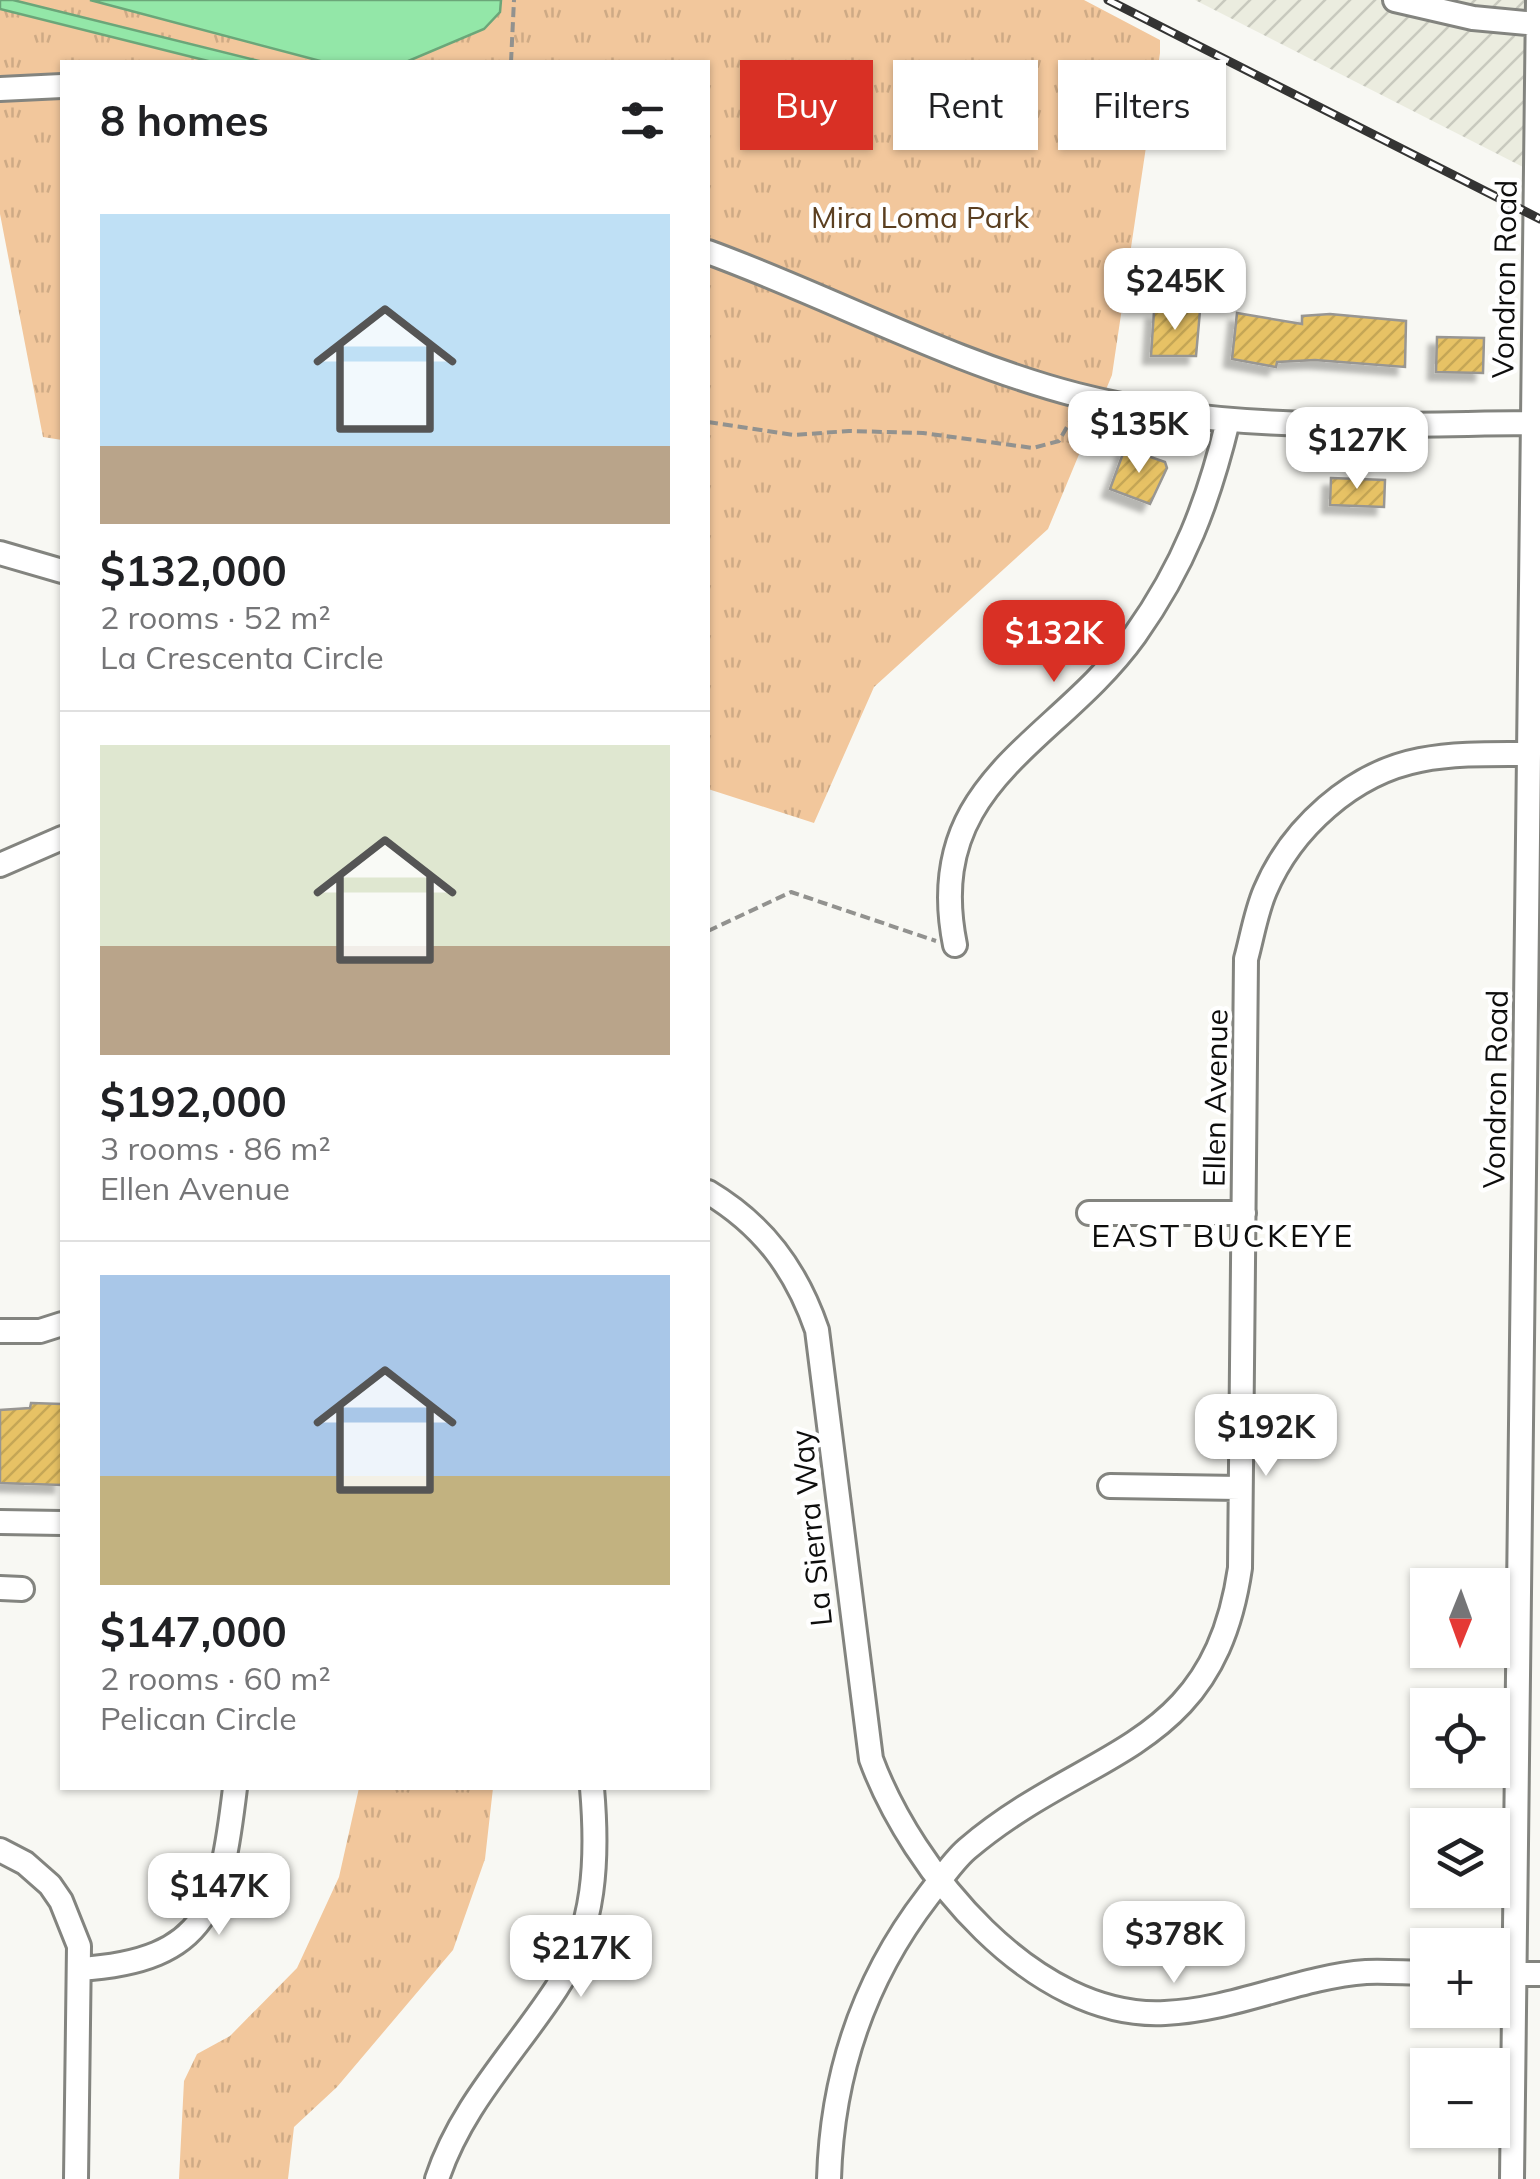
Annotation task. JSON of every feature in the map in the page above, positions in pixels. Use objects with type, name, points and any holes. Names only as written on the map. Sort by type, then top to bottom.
[{"type":"street","points":[[1395,0],[1472,18],[1538,12]]},
{"type":"street","name":"Vondron Road","points":[[1506,1928],[1531,1317],[1528,754],[1536,423],[1538,12]]},
{"type":"street","points":[[0,89],[60,86]]},
{"type":"street","points":[[710,253],[1014,377],[1140,410],[1228,421],[1536,423]]},
{"type":"street","points":[[955,945],[947,887],[963,825],[979,797],[1017,754],[1073,702],[1132,638],[1184,561],[1228,421]]},
{"type":"street","points":[[0,552],[60,570]]},
{"type":"street","name":"Ellen Avenue","points":[[830,2179],[835,2111],[852,2035],[892,1948],[965,1850],[1029,1804],[1150,1735],[1204,1680],[1235,1603],[1240,1568],[1246,959],[1263,895],[1277,866],[1323,810],[1349,790],[1397,766],[1453,756],[1528,754]]},
{"type":"street","points":[[0,865],[60,839]]},
{"type":"street","name":"La Sierra Way","points":[[710,1193],[738,1210],[780,1252],[803,1289],[827,1398],[871,1758],[886,1799],[940,1880],[999,1943],[1041,1977],[1107,2007],[1172,2012],[1364,1972],[1410,1973]]},
{"type":"street","points":[[1089,1213],[1244,1214]]},
{"type":"street","points":[[0,1330],[40,1331],[60,1325]]},
{"type":"street","points":[[1110,1486],[1240,1488]]},
{"type":"street","points":[[0,1522],[60,1522]]},
{"type":"street","points":[[79,1969],[145,1961],[175,1946],[189,1933],[221,1878],[235,1790]]},
{"type":"street","points":[[437,2179],[458,2127],[558,1987],[578,1945],[595,1880],[592,1790]]},
{"type":"street","points":[[0,1850],[25,1863],[62,1901],[79,1946],[76,2179]]},
{"type":"street","points":[[1510,1974],[1540,1974]]},
{"type":"street","name":"Vondron Road","points":[[1506,2028],[1512,2179]]},
{"type":"path","points":[[510,60],[514,0]]},
{"type":"path","points":[[710,422],[794,435],[849,430],[923,433],[1033,448],[1058,441],[1072,418]]},
{"type":"path","points":[[710,930],[791,892],[880,925],[955,945]]},
{"type":"shaded area","points":[[0,0],[13,0],[255,60],[204,60],[0,9]]},
{"type":"shaded area","points":[[90,0],[501,0],[500,12],[484,29],[411,60],[316,60]]},
{"type":"shaded area","points":[[1195,0],[1540,0],[1535,173]]},
{"type":"green space","name":"Mira Loma Park","points":[[0,0],[1084,0],[1160,40],[1159,60],[1058,60],[1058,150],[1146,150],[1112,375],[1048,529],[874,687],[814,823],[710,790],[710,60],[60,60],[60,440],[43,437],[0,214]]},
{"type":"green space","points":[[359,1790],[493,1790],[485,1859],[453,1950],[337,2087],[294,2127],[288,2179],[179,2179],[184,2081],[197,2054],[230,2036],[297,1968],[339,1877]]},
{"type":"building","points":[[1177,309],[1200,311],[1196,356],[1151,356],[1154,311],[1177,313]]},
{"type":"building","points":[[1237,313],[1302,324],[1302,316],[1330,314],[1406,321],[1405,367],[1315,360],[1277,362],[1276,367],[1232,359]]},
{"type":"building","points":[[1437,337],[1484,338],[1483,373],[1436,372]]},
{"type":"building","points":[[1125,448],[1165,462],[1167,468],[1150,504],[1110,489]]},
{"type":"building","points":[[1331,478],[1385,480],[1384,507],[1330,505]]},
{"type":"building","points":[[31,1403],[60,1404],[60,1485],[0,1483],[0,1410],[30,1408]]},
{"type":"railway","points":[[1108,0],[1540,219]]},
{"type":"district","name":"EAST BUCKEYE","points":[[1223,1235]]}]
